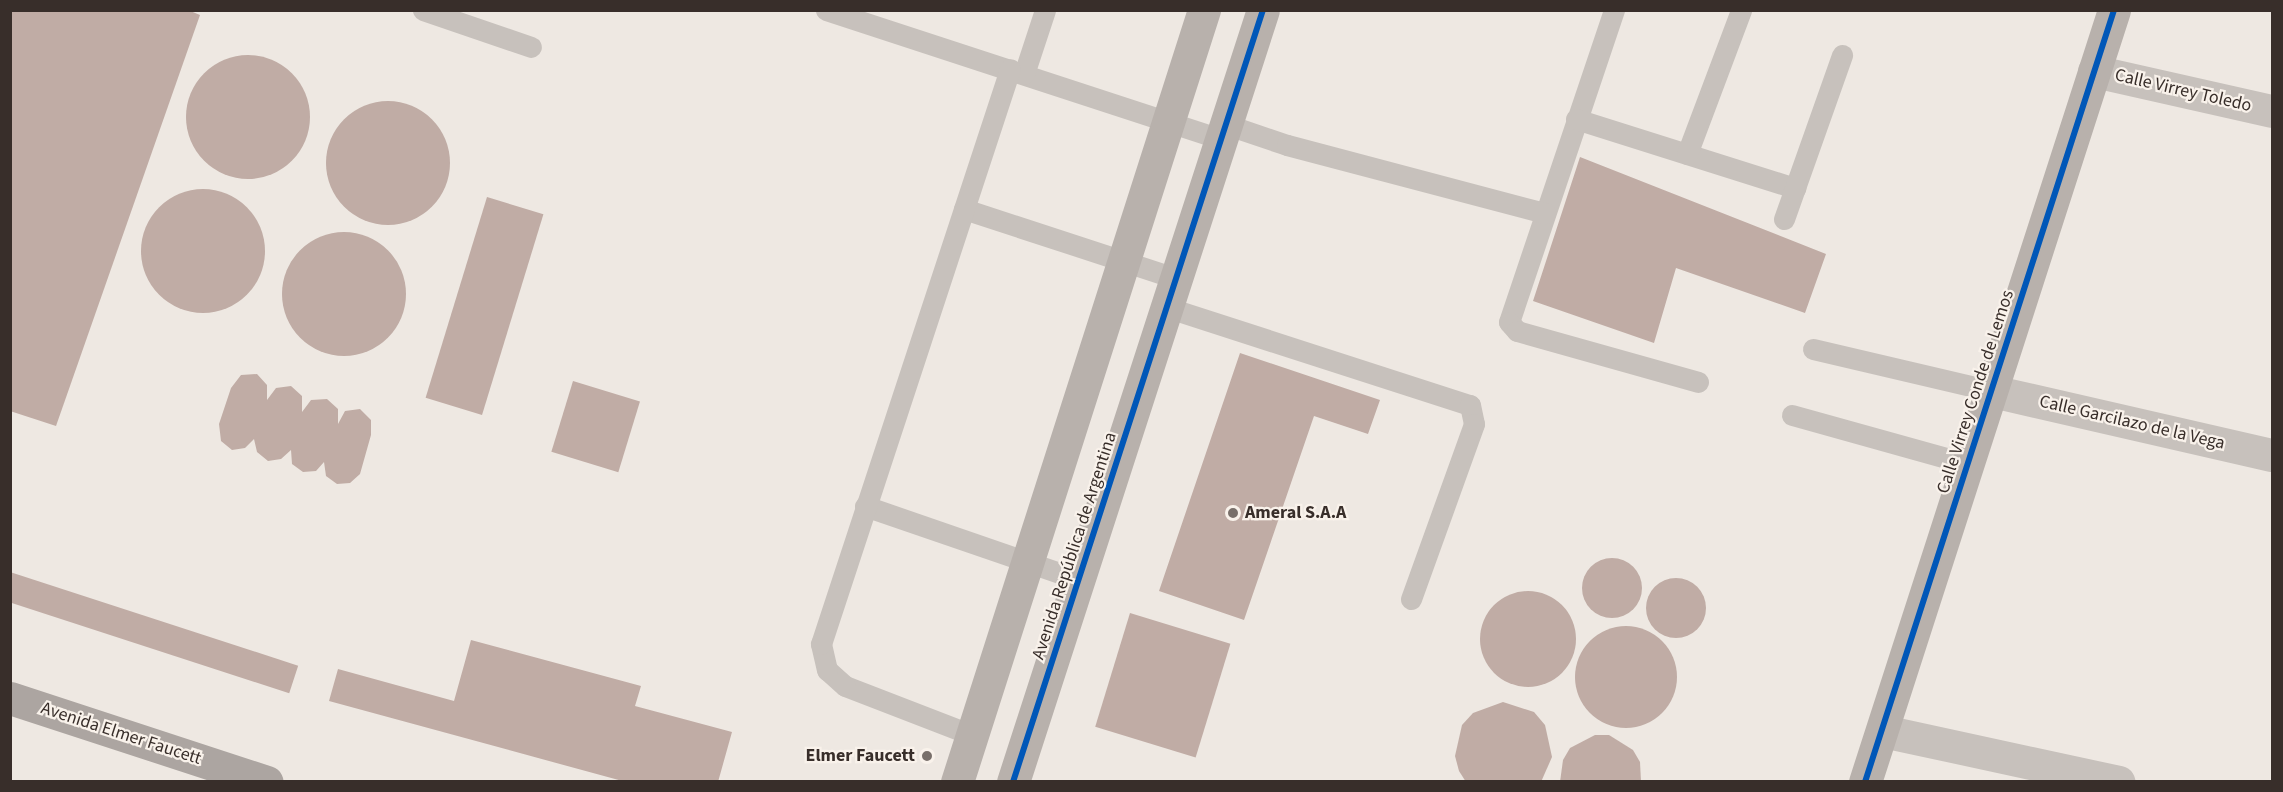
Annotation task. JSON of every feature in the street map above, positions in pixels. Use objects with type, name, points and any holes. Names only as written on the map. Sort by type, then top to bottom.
[{"type":"main road","points":[[957,782],[1204,10]]},
{"type":"main road","name":"Avenida República de Argentina","points":[[1014,782],[1226,133],[1263,10]]},
{"type":"main road","name":"Calle Virrey Conde de Lemos","points":[[1865,782],[2114,10]]},
{"type":"main road","name":"Avenida Elmer Faucett","points":[[10,699],[267,782]]},
{"type":"street","name":"Calle Virrey Toledo","points":[[2094,70],[2272,111]]},
{"type":"street","name":"Calle Garcilazo de la Vega","points":[[1992,391],[2272,455]]},
{"type":"street","points":[[1883,731],[2119,782]]},
{"type":"lane","points":[[423,10],[531,46]]},
{"type":"lane","points":[[826,10],[1168,121],[1287,145],[1545,213]]},
{"type":"lane","points":[[972,735],[845,686],[827,670],[820,644],[964,209],[1017,72],[1045,10]]},
{"type":"lane","points":[[1614,10],[1509,322],[1512,328],[1698,382]]},
{"type":"lane","points":[[1687,154],[1741,10]]},
{"type":"lane","points":[[1784,219],[1842,55]]},
{"type":"lane","points":[[1576,119],[1795,188]]},
{"type":"lane","points":[[964,209],[1122,261],[1174,294],[1470,405],[1474,424],[1411,599]]},
{"type":"lane","points":[[1813,349],[1992,391]]},
{"type":"lane","points":[[1792,415],[1968,464]]},
{"type":"lane","points":[[866,506],[1080,580]]},
{"type":"building","points":[[10,10],[188,10],[200,15],[56,426],[10,411]]},
{"type":"building","points":[[248,55],[272,60],[292,73],[305,93],[310,117],[305,141],[292,161],[272,174],[248,179],[224,174],[204,161],[191,141],[186,117],[191,93],[204,73],[224,60]]},
{"type":"building","points":[[388,101],[412,106],[432,119],[445,139],[450,163],[445,187],[432,207],[412,220],[388,225],[364,220],[344,207],[331,187],[326,163],[331,139],[344,119],[364,106]]},
{"type":"building","points":[[1580,157],[1826,254],[1805,313],[1676,268],[1654,343],[1533,301]]},
{"type":"building","points":[[203,189],[227,194],[247,207],[260,227],[265,251],[260,275],[247,295],[227,308],[203,313],[179,308],[159,295],[146,275],[141,251],[146,227],[159,207],[179,194]]},
{"type":"building","points":[[487,197],[543,214],[482,415],[426,398]]},
{"type":"building","points":[[344,232],[368,237],[388,250],[401,270],[406,294],[401,318],[388,338],[368,351],[344,356],[320,351],[300,338],[287,318],[282,294],[287,270],[300,250],[320,237]]},
{"type":"building","name":"Ameral S.A.A","points":[[1240,353],[1380,400],[1368,434],[1314,416],[1244,620],[1159,591]]},
{"type":"building","points":[[257,374],[267,385],[267,400],[276,388],[291,386],[302,396],[302,412],[311,400],[327,399],[338,409],[338,424],[345,411],[360,409],[371,420],[371,435],[360,474],[350,483],[337,484],[326,476],[324,462],[316,471],[303,472],[292,464],[291,450],[281,459],[268,461],[257,452],[254,439],[245,448],[232,450],[221,441],[219,424],[231,388],[241,375]]},
{"type":"building","points":[[573,381],[640,401],[618,472],[551,452]]},
{"type":"building","points":[[1606,558],[1618,558],[1629,563],[1637,571],[1642,588],[1640,600],[1629,613],[1618,618],[1606,618],[1595,613],[1587,605],[1582,594],[1582,582],[1587,571],[1595,563]]},
{"type":"building","points":[[10,572],[298,666],[289,693],[10,602]]},
{"type":"building","points":[[1676,578],[1693,583],[1701,591],[1706,608],[1701,625],[1693,633],[1676,638],[1659,633],[1651,625],[1646,608],[1651,591],[1659,583]]},
{"type":"building","points":[[1519,591],[1537,591],[1555,599],[1568,612],[1576,630],[1573,658],[1555,679],[1537,687],[1519,687],[1501,679],[1488,666],[1480,648],[1480,630],[1488,612],[1501,599]]},
{"type":"building","points":[[1130,613],[1230,644],[1196,757],[1095,727]]},
{"type":"building","points":[[1626,626],[1655,634],[1669,648],[1677,677],[1669,706],[1655,720],[1626,728],[1597,720],[1583,706],[1575,677],[1583,648],[1597,634]]},
{"type":"building","points":[[471,640],[641,686],[635,706],[732,732],[718,782],[626,782],[329,701],[338,669],[454,701]]},
{"type":"building","points":[[1503,702],[1534,712],[1545,725],[1552,757],[1541,782],[1466,782],[1459,771],[1455,756],[1462,725],[1473,713]]},
{"type":"building","points":[[1595,735],[1609,735],[1633,750],[1640,762],[1641,782],[1560,782],[1563,760],[1570,748]]},
{"type":"cycle path","points":[[1013,782],[1263,10]]},
{"type":"cycle path","points":[[1865,782],[2114,10]]},
{"type":"place","name":"Ameral S.A.A","points":[[1233,513]]},
{"type":"place","name":"Elmer Faucett","points":[[927,756]]}]
